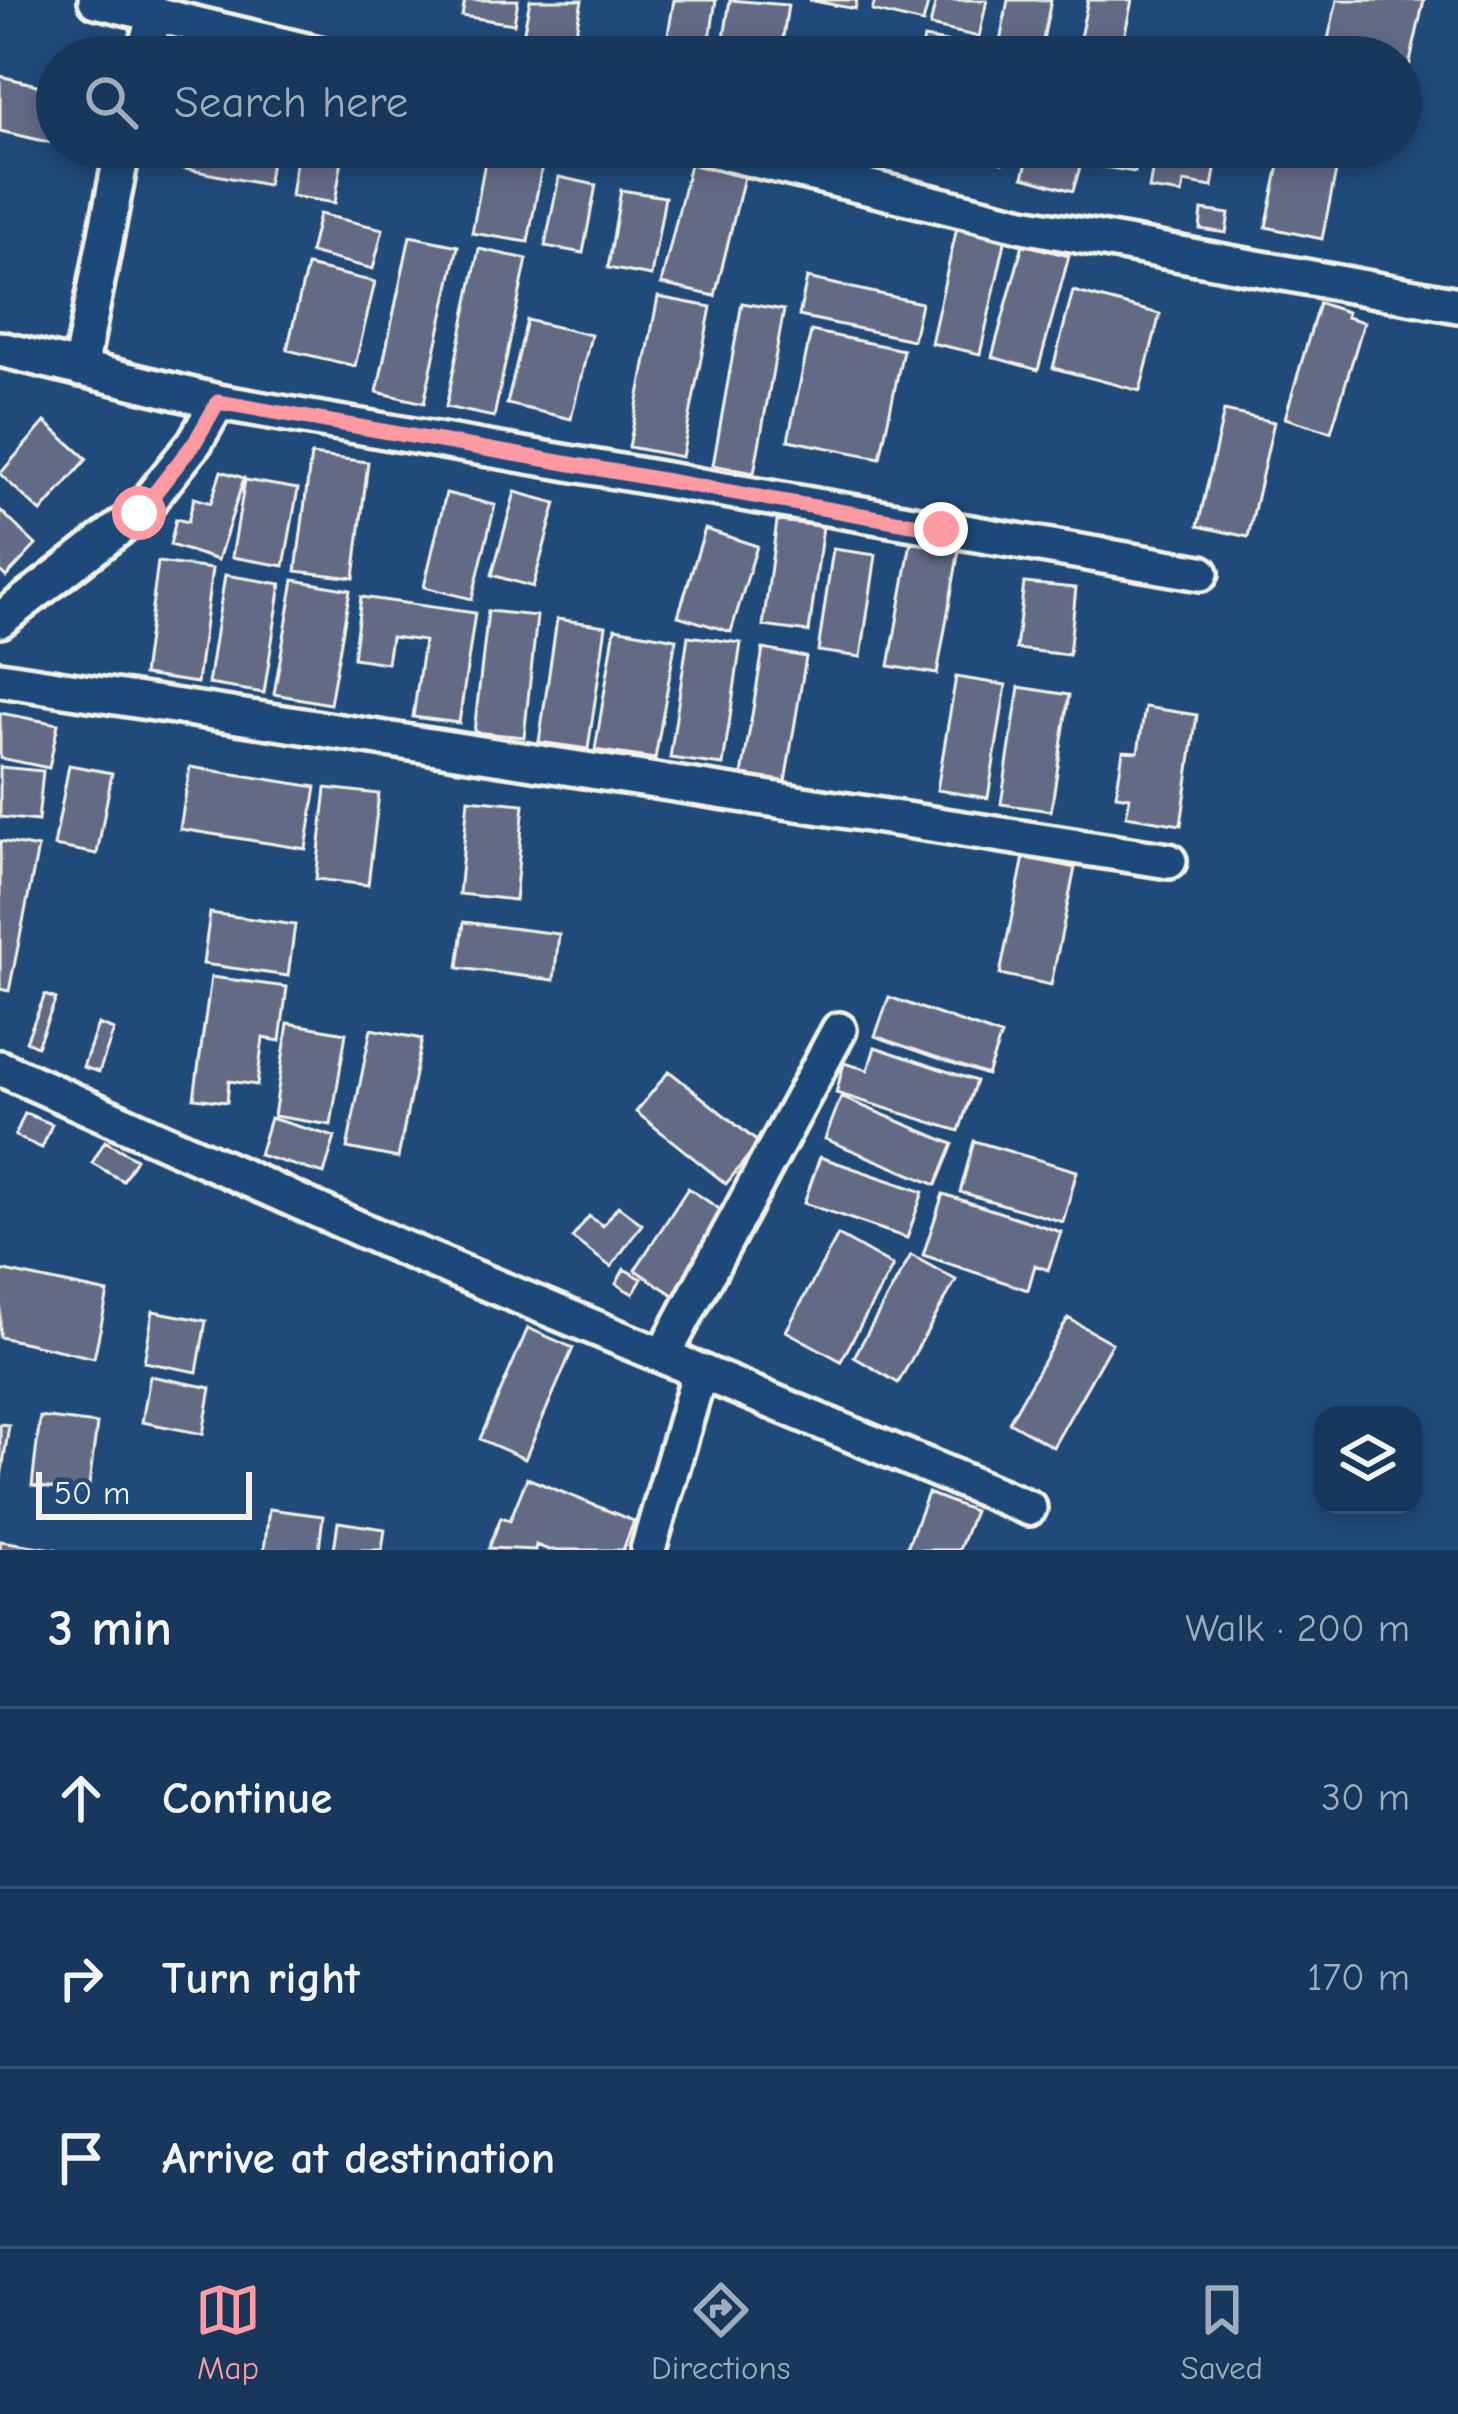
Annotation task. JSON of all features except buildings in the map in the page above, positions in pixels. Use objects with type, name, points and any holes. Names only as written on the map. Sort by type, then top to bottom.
[{"type":"street","points":[[96,0],[245,36]]},
{"type":"street","points":[[148,36],[154,14]]},
{"type":"street","points":[[80,369],[119,168]]},
{"type":"street","points":[[788,168],[1023,225],[1458,305]]},
{"type":"street","points":[[0,350],[218,402],[1201,573]]},
{"type":"street","points":[[0,620],[139,513],[195,442],[218,402]]},
{"type":"street","points":[[0,679],[1169,861]]},
{"type":"street","points":[[663,1356],[839,1030]]},
{"type":"street","points":[[0,1068],[400,1247],[1029,1508]]},
{"type":"street","points":[[648,1550],[700,1371]]},
{"type":"route","points":[[139,513],[195,442],[218,402],[941,529]]}]
